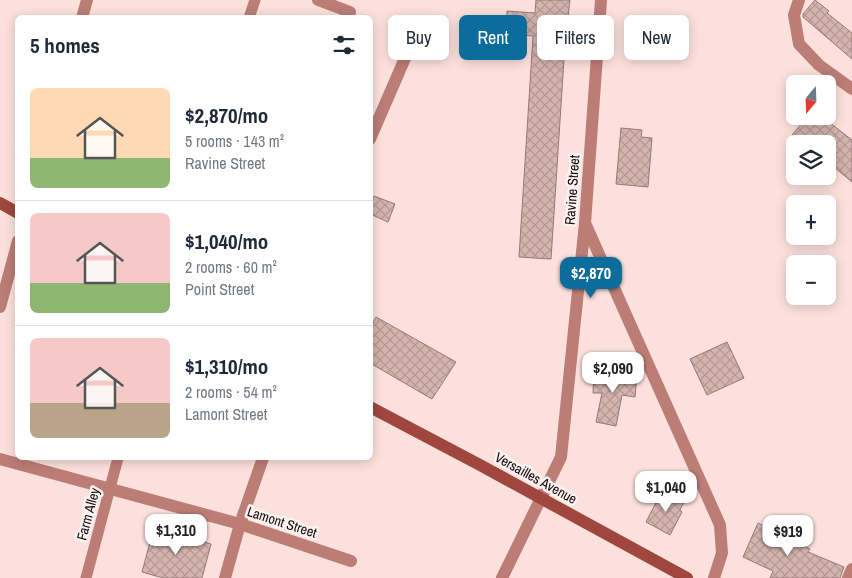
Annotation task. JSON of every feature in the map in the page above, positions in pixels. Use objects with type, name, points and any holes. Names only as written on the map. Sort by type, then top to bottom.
[{"type":"street","points":[[83,15],[88,0]]},
{"type":"street","points":[[318,0],[350,12]]},
{"type":"street","name":"Ravine Street","points":[[502,578],[562,457],[585,223],[601,0]]},
{"type":"street","points":[[799,0],[794,15],[799,44],[819,65],[852,89]]},
{"type":"street","points":[[373,132],[404,60]]},
{"type":"street","points":[[0,203],[15,211]]},
{"type":"street","points":[[585,223],[720,525],[722,553],[714,578]]},
{"type":"street","points":[[0,307],[15,253]]},
{"type":"street","name":"Versailles Avenue","points":[[373,409],[480,464],[687,578]]},
{"type":"street","name":"Lamont Street","points":[[0,458],[240,524],[351,561]]},
{"type":"street","points":[[225,578],[240,524],[262,460]]},
{"type":"street","points":[[848,578],[852,569]]},
{"type":"lane","points":[[250,15],[255,0]]},
{"type":"lane","name":"Farm Alley","points":[[86,578],[117,460]]},
{"type":"building","points":[[536,0],[570,0],[568,15],[537,15],[537,60],[564,60],[551,259],[519,257],[533,36],[527,36],[527,15],[507,15],[507,11],[535,13]]},
{"type":"building","points":[[815,0],[829,11],[827,13],[852,33],[852,59],[803,17],[803,14]]},
{"type":"building","points":[[800,125],[833,125],[852,140],[852,182],[836,169],[836,135],[792,135]]},
{"type":"building","points":[[621,128],[642,130],[641,137],[652,138],[648,187],[616,184]]},
{"type":"building","points":[[374,196],[395,204],[388,222],[373,215]]},
{"type":"building","points":[[376,317],[456,362],[432,399],[373,365],[373,322]]},
{"type":"building","points":[[727,342],[744,378],[707,395],[690,359]]},
{"type":"building","points":[[594,371],[637,375],[635,397],[622,395],[616,426],[596,422],[602,393],[593,393]]},
{"type":"building","points":[[662,491],[684,502],[680,510],[682,512],[670,535],[646,522]]},
{"type":"building","points":[[758,523],[810,549],[808,552],[844,567],[840,578],[770,578],[773,571],[743,557]]},
{"type":"building","points":[[154,527],[211,544],[202,578],[163,578],[142,572]]}]
